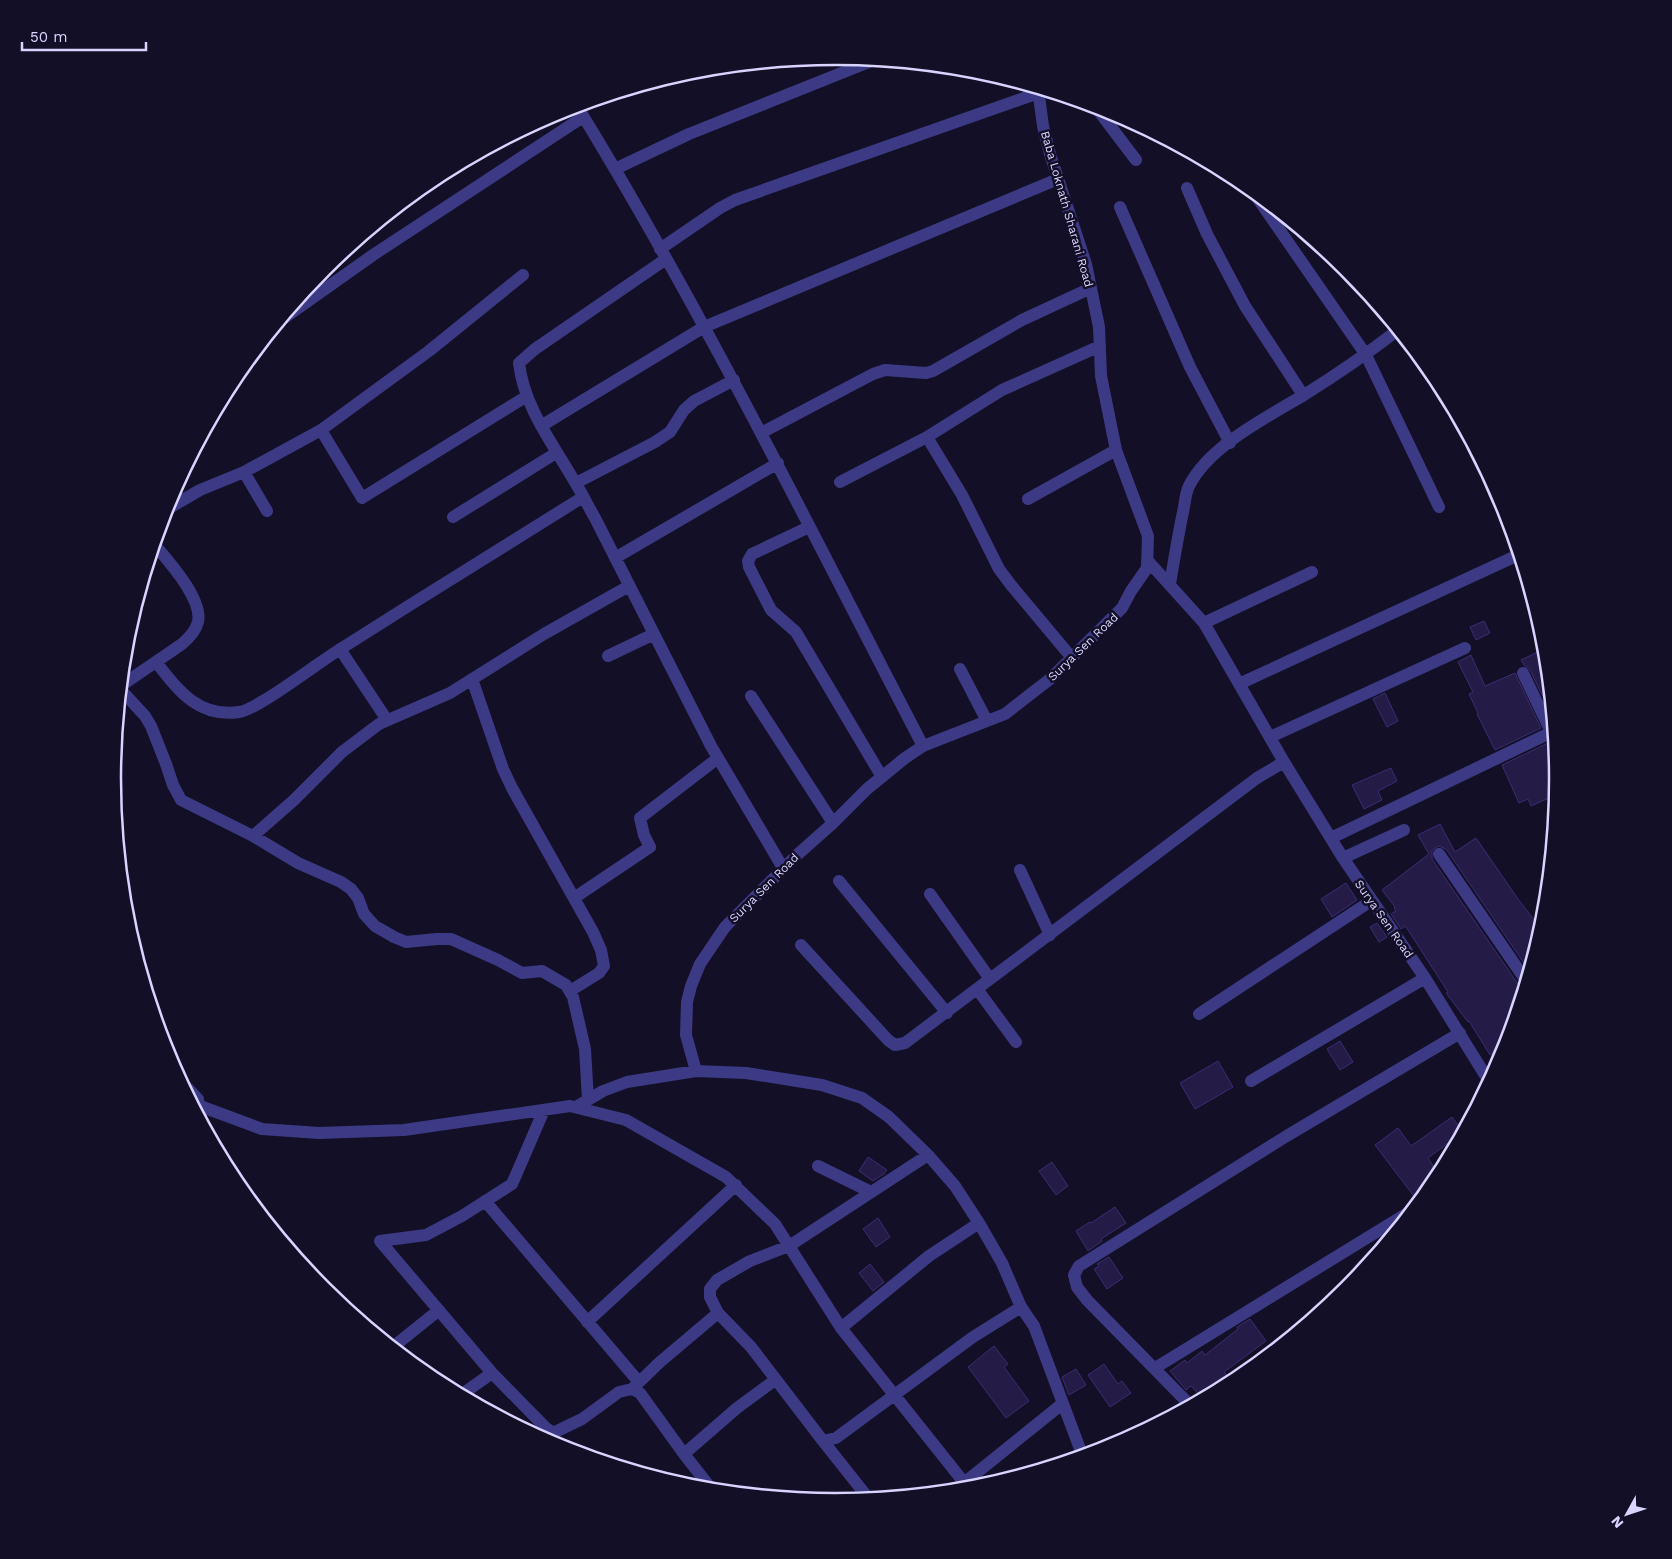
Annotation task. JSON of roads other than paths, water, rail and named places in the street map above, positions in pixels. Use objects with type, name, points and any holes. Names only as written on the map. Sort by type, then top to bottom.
[{"type":"street","points":[[615,169],[689,134],[859,66]]},
{"type":"street","points":[[783,868],[718,758],[576,483],[541,426],[521,380],[519,363],[535,348],[663,254],[720,208],[748,195],[1033,93]]},
{"type":"street","name":"Baba Loknath Sharani Road","points":[[1040,95],[1043,126],[1086,264],[1099,327],[1101,376],[1116,450],[1148,536],[1148,561]]},
{"type":"street","points":[[581,112],[615,169],[734,380],[923,746]]},
{"type":"street","points":[[301,306],[575,115]]},
{"type":"street","points":[[1103,117],[1136,160]]},
{"type":"street","points":[[541,426],[704,327],[1058,179]]},
{"type":"street","points":[[1187,188],[1207,234],[1245,306],[1303,395]]},
{"type":"street","points":[[1120,207],[1190,367],[1230,443]]},
{"type":"street","points":[[1265,208],[1366,355],[1439,507]]},
{"type":"street","points":[[177,503],[200,490],[244,472],[321,430],[429,351],[523,275]]},
{"type":"street","points":[[761,433],[873,374],[885,370],[926,373],[933,371],[1022,320],[1091,288]]},
{"type":"street","points":[[1170,584],[1188,488],[1213,455],[1273,412],[1366,355],[1394,333]]},
{"type":"street","points":[[840,482],[926,437],[1002,390],[1100,346]]},
{"type":"street","points":[[576,483],[655,442],[670,432],[684,410],[694,401],[734,380]]},
{"type":"street","points":[[321,430],[362,498],[527,396]]},
{"type":"street","points":[[926,437],[962,495],[999,569],[1010,585],[1072,658]]},
{"type":"street","points":[[1028,499],[1116,450]]},
{"type":"street","points":[[454,517],[556,453]]},
{"type":"street","points":[[615,558],[778,464]]},
{"type":"street","points":[[244,472],[267,511]]},
{"type":"street","points":[[156,662],[184,696],[194,703],[206,709],[221,712],[240,712],[278,692],[340,649],[583,497]]},
{"type":"street","points":[[809,527],[752,554],[748,560],[750,567],[771,610],[796,632],[882,777]]},
{"type":"street","points":[[129,680],[187,640],[198,624],[196,606],[192,597],[179,574],[158,553]]},
{"type":"street","points":[[1240,684],[1515,557]]},
{"type":"street","name":"Surya Sen Road","points":[[696,1071],[686,1035],[687,1002],[700,964],[724,927],[867,789],[905,758],[923,746],[1005,714],[1050,679],[1122,608],[1147,568],[1148,561]]},
{"type":"street","name":"Surya Sen Road","points":[[1148,561],[1204,623],[1284,762],[1343,858],[1425,978],[1486,1076]]},
{"type":"street","points":[[1204,623],[1312,572]]},
{"type":"street","points":[[253,836],[358,739],[387,720],[450,693],[544,634],[629,586]]},
{"type":"street","points":[[608,656],[654,634]]},
{"type":"street","points":[[1270,737],[1465,648]]},
{"type":"street","points":[[340,649],[387,720]]},
{"type":"street","points":[[960,669],[987,721]]},
{"type":"street","points":[[1523,673],[1548,723]]},
{"type":"street","points":[[472,679],[512,788],[601,950],[604,966],[599,973],[570,991]]},
{"type":"street","points":[[127,696],[145,716],[151,726],[173,785],[182,800],[253,836],[298,863],[341,882],[358,898],[364,914],[375,926],[394,938],[406,942],[437,939],[451,940],[498,960],[522,973],[542,971],[566,985],[573,996],[585,1050],[588,1100]]},
{"type":"street","points":[[751,696],[833,823]]},
{"type":"street","points":[[1331,838],[1549,737]]},
{"type":"street","points":[[574,898],[650,847],[644,835],[640,818],[718,758]]},
{"type":"street","points":[[801,945],[888,1040],[896,1045],[905,1043],[1257,778],[1284,762]]},
{"type":"street","points":[[1343,858],[1404,830]]},
{"type":"street","points":[[1439,854],[1523,976]]},
{"type":"street","points":[[1020,870],[1050,935]]},
{"type":"street","points":[[839,881],[947,1013]]},
{"type":"street","points":[[930,894],[990,979]]},
{"type":"street","points":[[1199,1014],[1371,901]]},
{"type":"street","points":[[1251,1081],[1425,978]]},
{"type":"street","points":[[977,989],[1016,1042]]},
{"type":"street","points":[[1187,1401],[1087,1300],[1077,1287],[1074,1275],[1079,1266],[1285,1137],[1460,1033]]},
{"type":"street","points":[[576,1107],[603,1091],[626,1082],[696,1071],[746,1073],[822,1085],[862,1098],[889,1117],[928,1155],[955,1186],[978,1222],[1002,1263],[1021,1307],[1034,1326],[1080,1451]]},
{"type":"street","points":[[204,1113],[262,1129],[319,1133],[404,1130],[570,1106],[626,1120],[726,1177],[776,1224],[841,1328],[964,1482]]},
{"type":"street","points":[[541,1430],[380,1241],[426,1235],[462,1216],[512,1184],[544,1110]]},
{"type":"street","points":[[863,1493],[751,1347],[718,1314],[710,1297],[710,1289],[717,1280],[750,1261],[789,1246],[928,1155]]},
{"type":"street","points":[[818,1166],[870,1192]]},
{"type":"street","points":[[587,1322],[736,1185]]},
{"type":"street","points":[[485,1201],[587,1322],[706,1481]]},
{"type":"street","points":[[1155,1368],[1400,1217]]},
{"type":"street","points":[[841,1328],[929,1256],[978,1222]]},
{"type":"street","points":[[823,1441],[836,1438],[973,1337],[1021,1307]]},
{"type":"street","points":[[398,1343],[440,1310]]},
{"type":"street","points":[[547,1432],[553,1433],[582,1419],[619,1392],[635,1385],[718,1314]]},
{"type":"street","points":[[467,1391],[492,1373]]},
{"type":"street","points":[[684,1454],[737,1408],[776,1380]]},
{"type":"street","points":[[974,1480],[1062,1404]]}]
